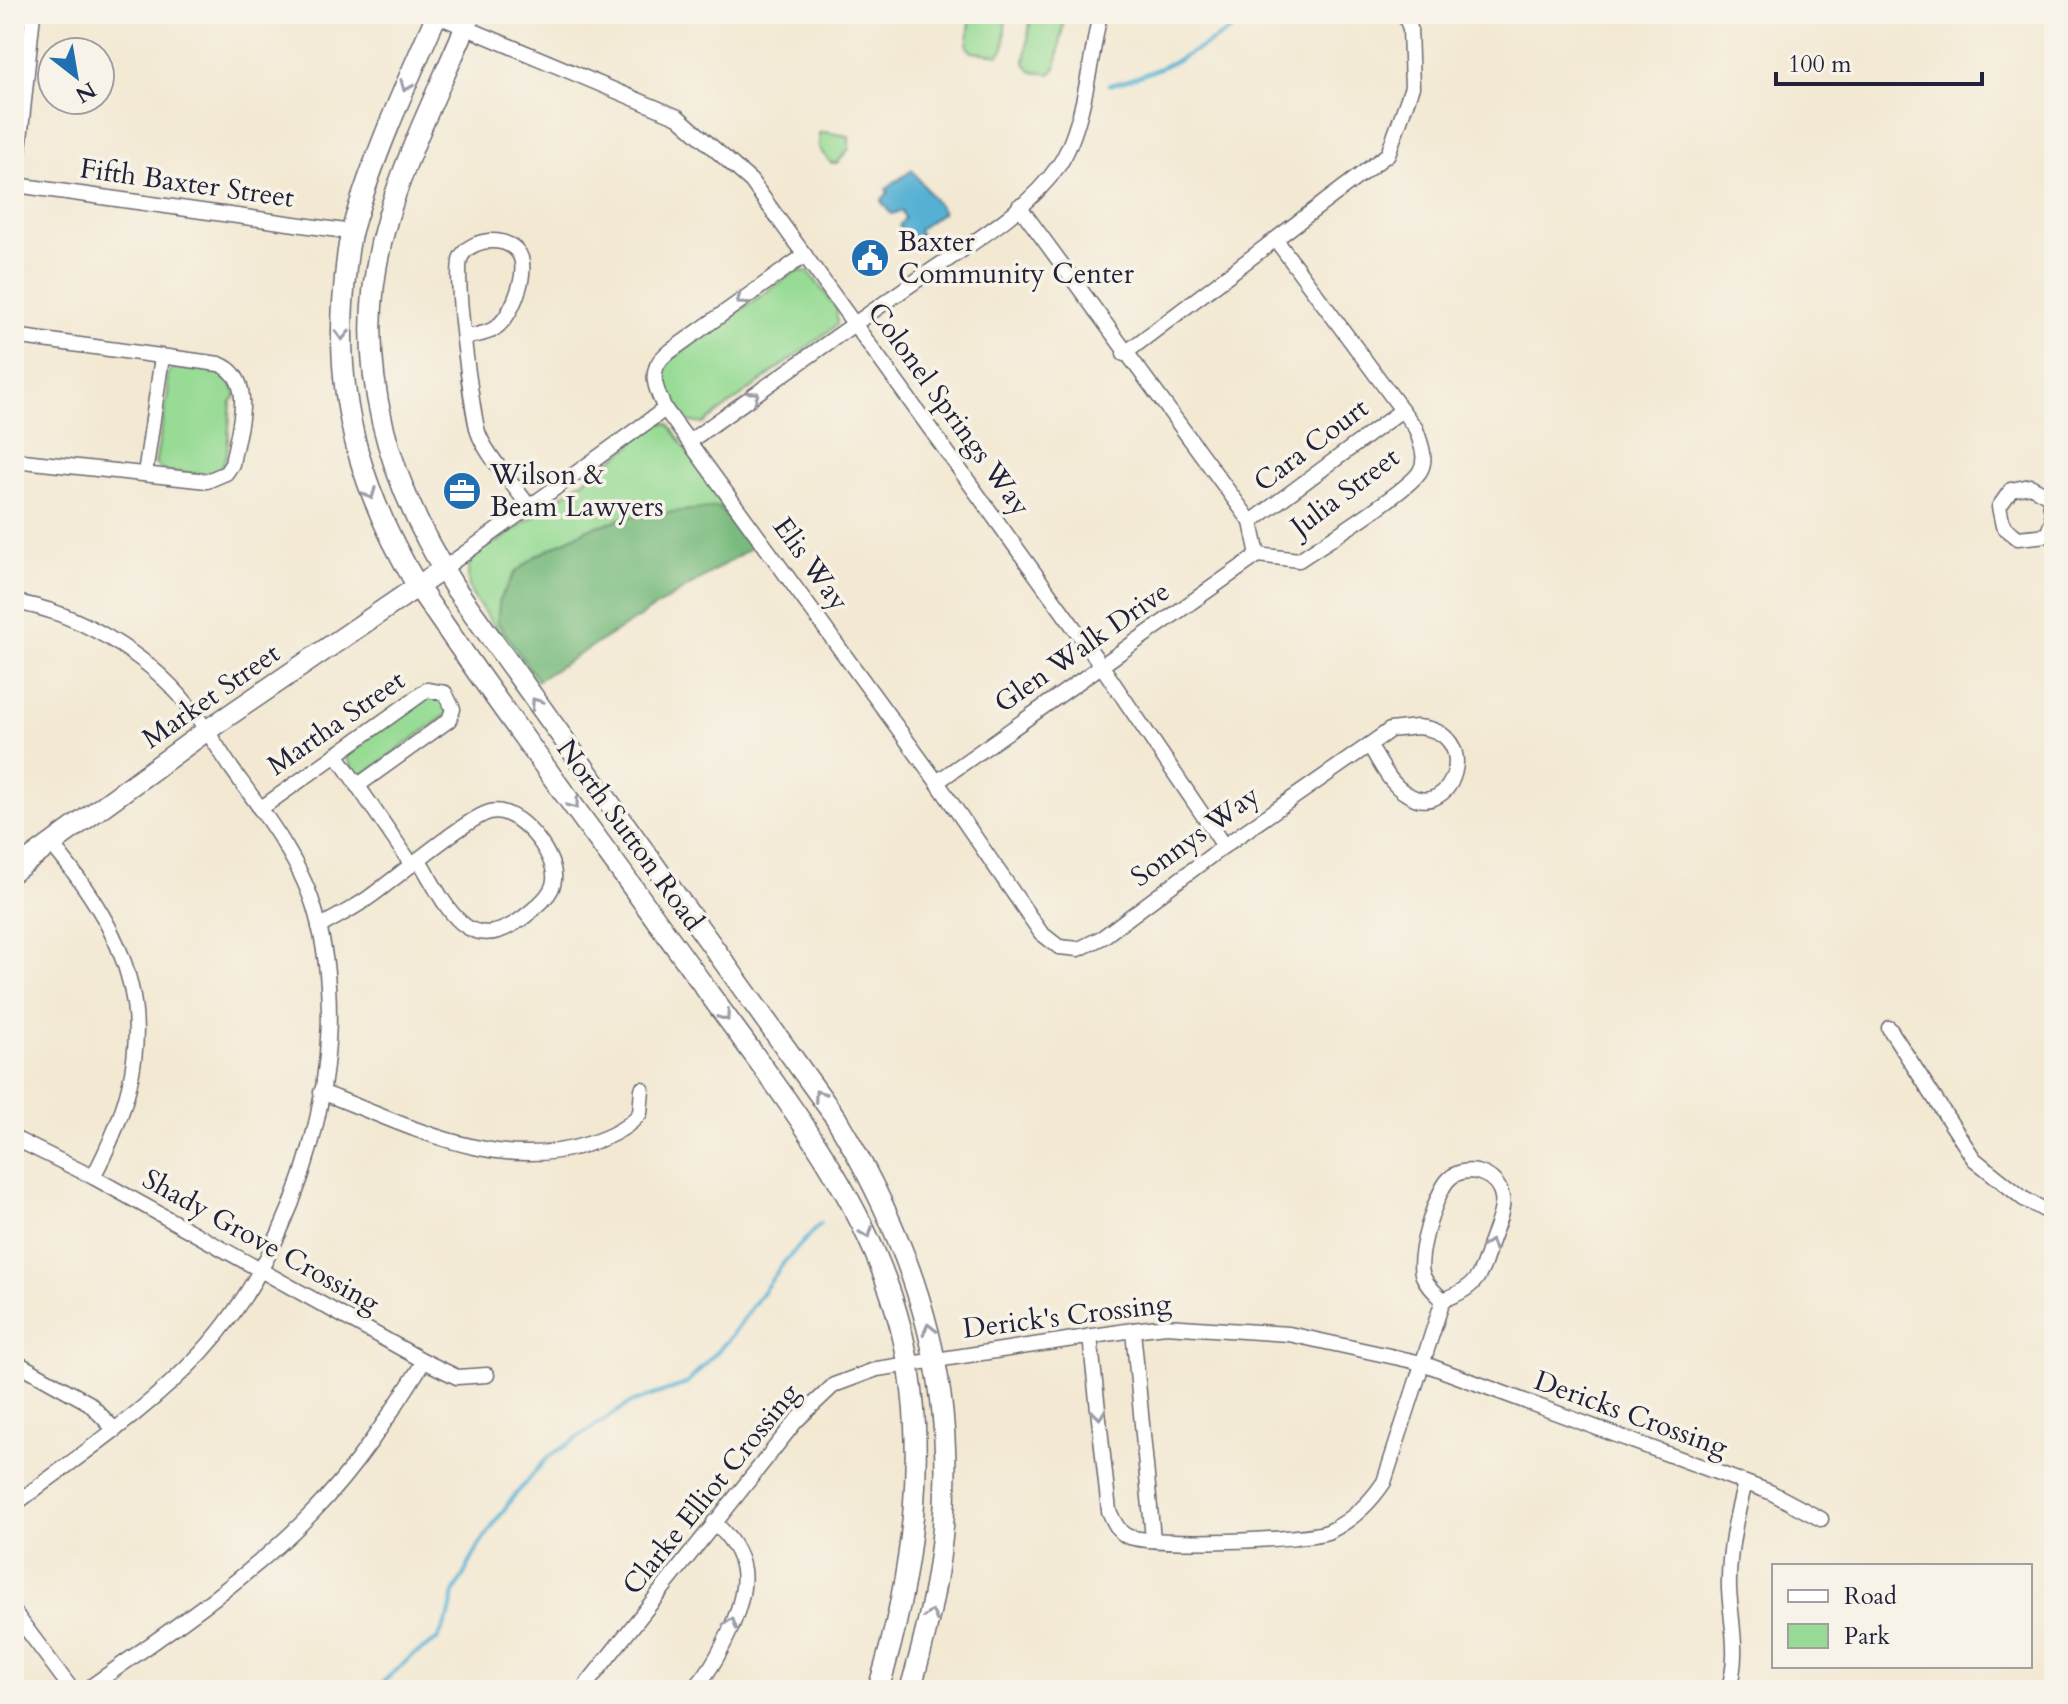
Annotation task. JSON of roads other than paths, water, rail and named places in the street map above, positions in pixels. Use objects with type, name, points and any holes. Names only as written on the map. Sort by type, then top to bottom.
[{"type":"main road","name":"North Sutton Road","points":[[437,15],[352,232],[341,334],[348,419],[360,466],[377,512],[418,587],[845,1188],[859,1213],[901,1328],[908,1365],[916,1460],[911,1531],[901,1603],[878,1690]]},
{"type":"main road","name":"North Sutton Road","points":[[468,21],[388,218],[372,318],[373,367],[385,441],[410,510],[443,569],[836,1118],[889,1212],[917,1286],[936,1360],[946,1446],[942,1543],[936,1591],[910,1690]]},
{"type":"main road","name":"Market Street","points":[[14,871],[206,731],[443,569]]},
{"type":"street","points":[[15,191],[33,14]]},
{"type":"street","points":[[690,441],[1019,206],[1059,165],[1075,132],[1100,14]]},
{"type":"street","points":[[1124,354],[1388,154],[1412,87],[1410,28],[1404,14]]},
{"type":"street","name":"Colonel Springs Way","points":[[437,15],[468,21],[678,117],[751,181],[1101,665],[1224,846]]},
{"type":"street","name":"Fifth Baxter Street","points":[[15,191],[352,232]]},
{"type":"street","name":"Julia Street","points":[[1019,206],[1124,354],[1251,522],[1258,555],[1299,560],[1392,496],[1420,471],[1424,453],[1416,429],[1276,240]]},
{"type":"street","points":[[465,338],[493,330],[506,318],[523,273],[521,256],[511,246],[493,240],[473,245],[461,257],[457,277],[465,338],[479,434],[530,508]]},
{"type":"street","name":"Elis Way","points":[[805,255],[659,361],[654,381],[665,409],[937,782],[1041,933],[1049,939]]},
{"type":"street","points":[[14,336],[231,368],[238,377],[243,395],[232,464],[226,473],[198,482],[14,460]]},
{"type":"street","points":[[145,474],[162,357]]},
{"type":"street","points":[[443,569],[665,409]]},
{"type":"street","name":"Cara Court","points":[[1251,522],[1402,410]]},
{"type":"street","name":"Glen Walk Drive","points":[[937,782],[1258,555]]},
{"type":"street","points":[[14,602],[49,610],[123,647],[186,703],[260,809],[301,877],[319,927],[328,1015],[321,1092],[298,1182],[261,1270],[228,1322],[156,1399],[14,1505]]},
{"type":"street","name":"Martha Street","points":[[260,809],[427,690],[442,691],[451,702],[453,713],[446,724],[357,786]]},
{"type":"street","name":"Sonnys Way","points":[[1049,939],[1059,947],[1079,949],[1103,937],[1224,846],[1390,730],[1431,728],[1453,746],[1458,768],[1449,788],[1438,795],[1409,797],[1394,785],[1369,745]]},
{"type":"street","name":"Martha Street","points":[[336,754],[416,863]]},
{"type":"street","points":[[319,927],[369,898],[416,863],[487,812],[504,810],[524,822],[552,867],[554,880],[550,891],[532,911],[499,933],[482,934],[462,925],[416,863]]},
{"type":"street","points":[[52,845],[87,887],[115,933],[130,973],[135,1034],[131,1088],[116,1133],[93,1177]]},
{"type":"street","points":[[1889,1028],[1974,1159],[2024,1199],[2054,1215]]},
{"type":"street","points":[[321,1092],[467,1146],[528,1155],[571,1149],[621,1129],[640,1113],[642,1089]]},
{"type":"street","name":"Shady Grove Crossing","points":[[14,1138],[93,1177],[424,1361],[457,1377],[487,1375]]},
{"type":"street","points":[[1464,1170],[1475,1171],[1499,1188],[1503,1199],[1476,1283],[1465,1292],[1443,1300],[1421,1275],[1420,1258],[1439,1193],[1449,1179],[1464,1170]]},
{"type":"street","points":[[1090,1336],[1109,1511],[1128,1536],[1153,1539],[1300,1539],[1329,1531],[1342,1523],[1367,1506],[1384,1482],[1443,1300]]},
{"type":"street","name":"Derick's Crossing","points":[[908,1365],[1166,1326],[1289,1334],[1422,1363]]},
{"type":"street","points":[[1133,1330],[1153,1539]]},
{"type":"street","points":[[14,1361],[89,1403],[115,1430]]},
{"type":"street","points":[[86,1690],[256,1564],[312,1513],[368,1447],[424,1361]]},
{"type":"street","name":"Dericks Crossing","points":[[1422,1363],[1745,1483],[1821,1519]]},
{"type":"street","name":"Clarke Elliot Crossing","points":[[582,1690],[714,1522],[820,1396],[848,1377],[908,1365]]},
{"type":"street","points":[[1728,1690],[1735,1648],[1729,1587],[1733,1530],[1745,1483]]},
{"type":"street","points":[[693,1690],[721,1650],[743,1576],[735,1547],[714,1522]]},
{"type":"street","points":[[14,1612],[72,1690]]},
{"type":"water","points":[[912,170],[943,212],[918,230],[921,235],[913,241],[899,226],[905,218],[901,211],[891,214],[881,201],[888,192],[886,189]]},
{"type":"waterway","points":[[1109,85],[1167,65],[1258,14]]},
{"type":"waterway","points":[[374,1690],[411,1657],[438,1639],[449,1616],[454,1593],[479,1546],[510,1501],[547,1458],[630,1403],[686,1384],[729,1339],[785,1261],[820,1224]]},
{"type":"place","name":"Baxter Community Center","points":[[870,258]]},
{"type":"place","name":"Wilson & Beam Lawyers","points":[[462,491]]}]
